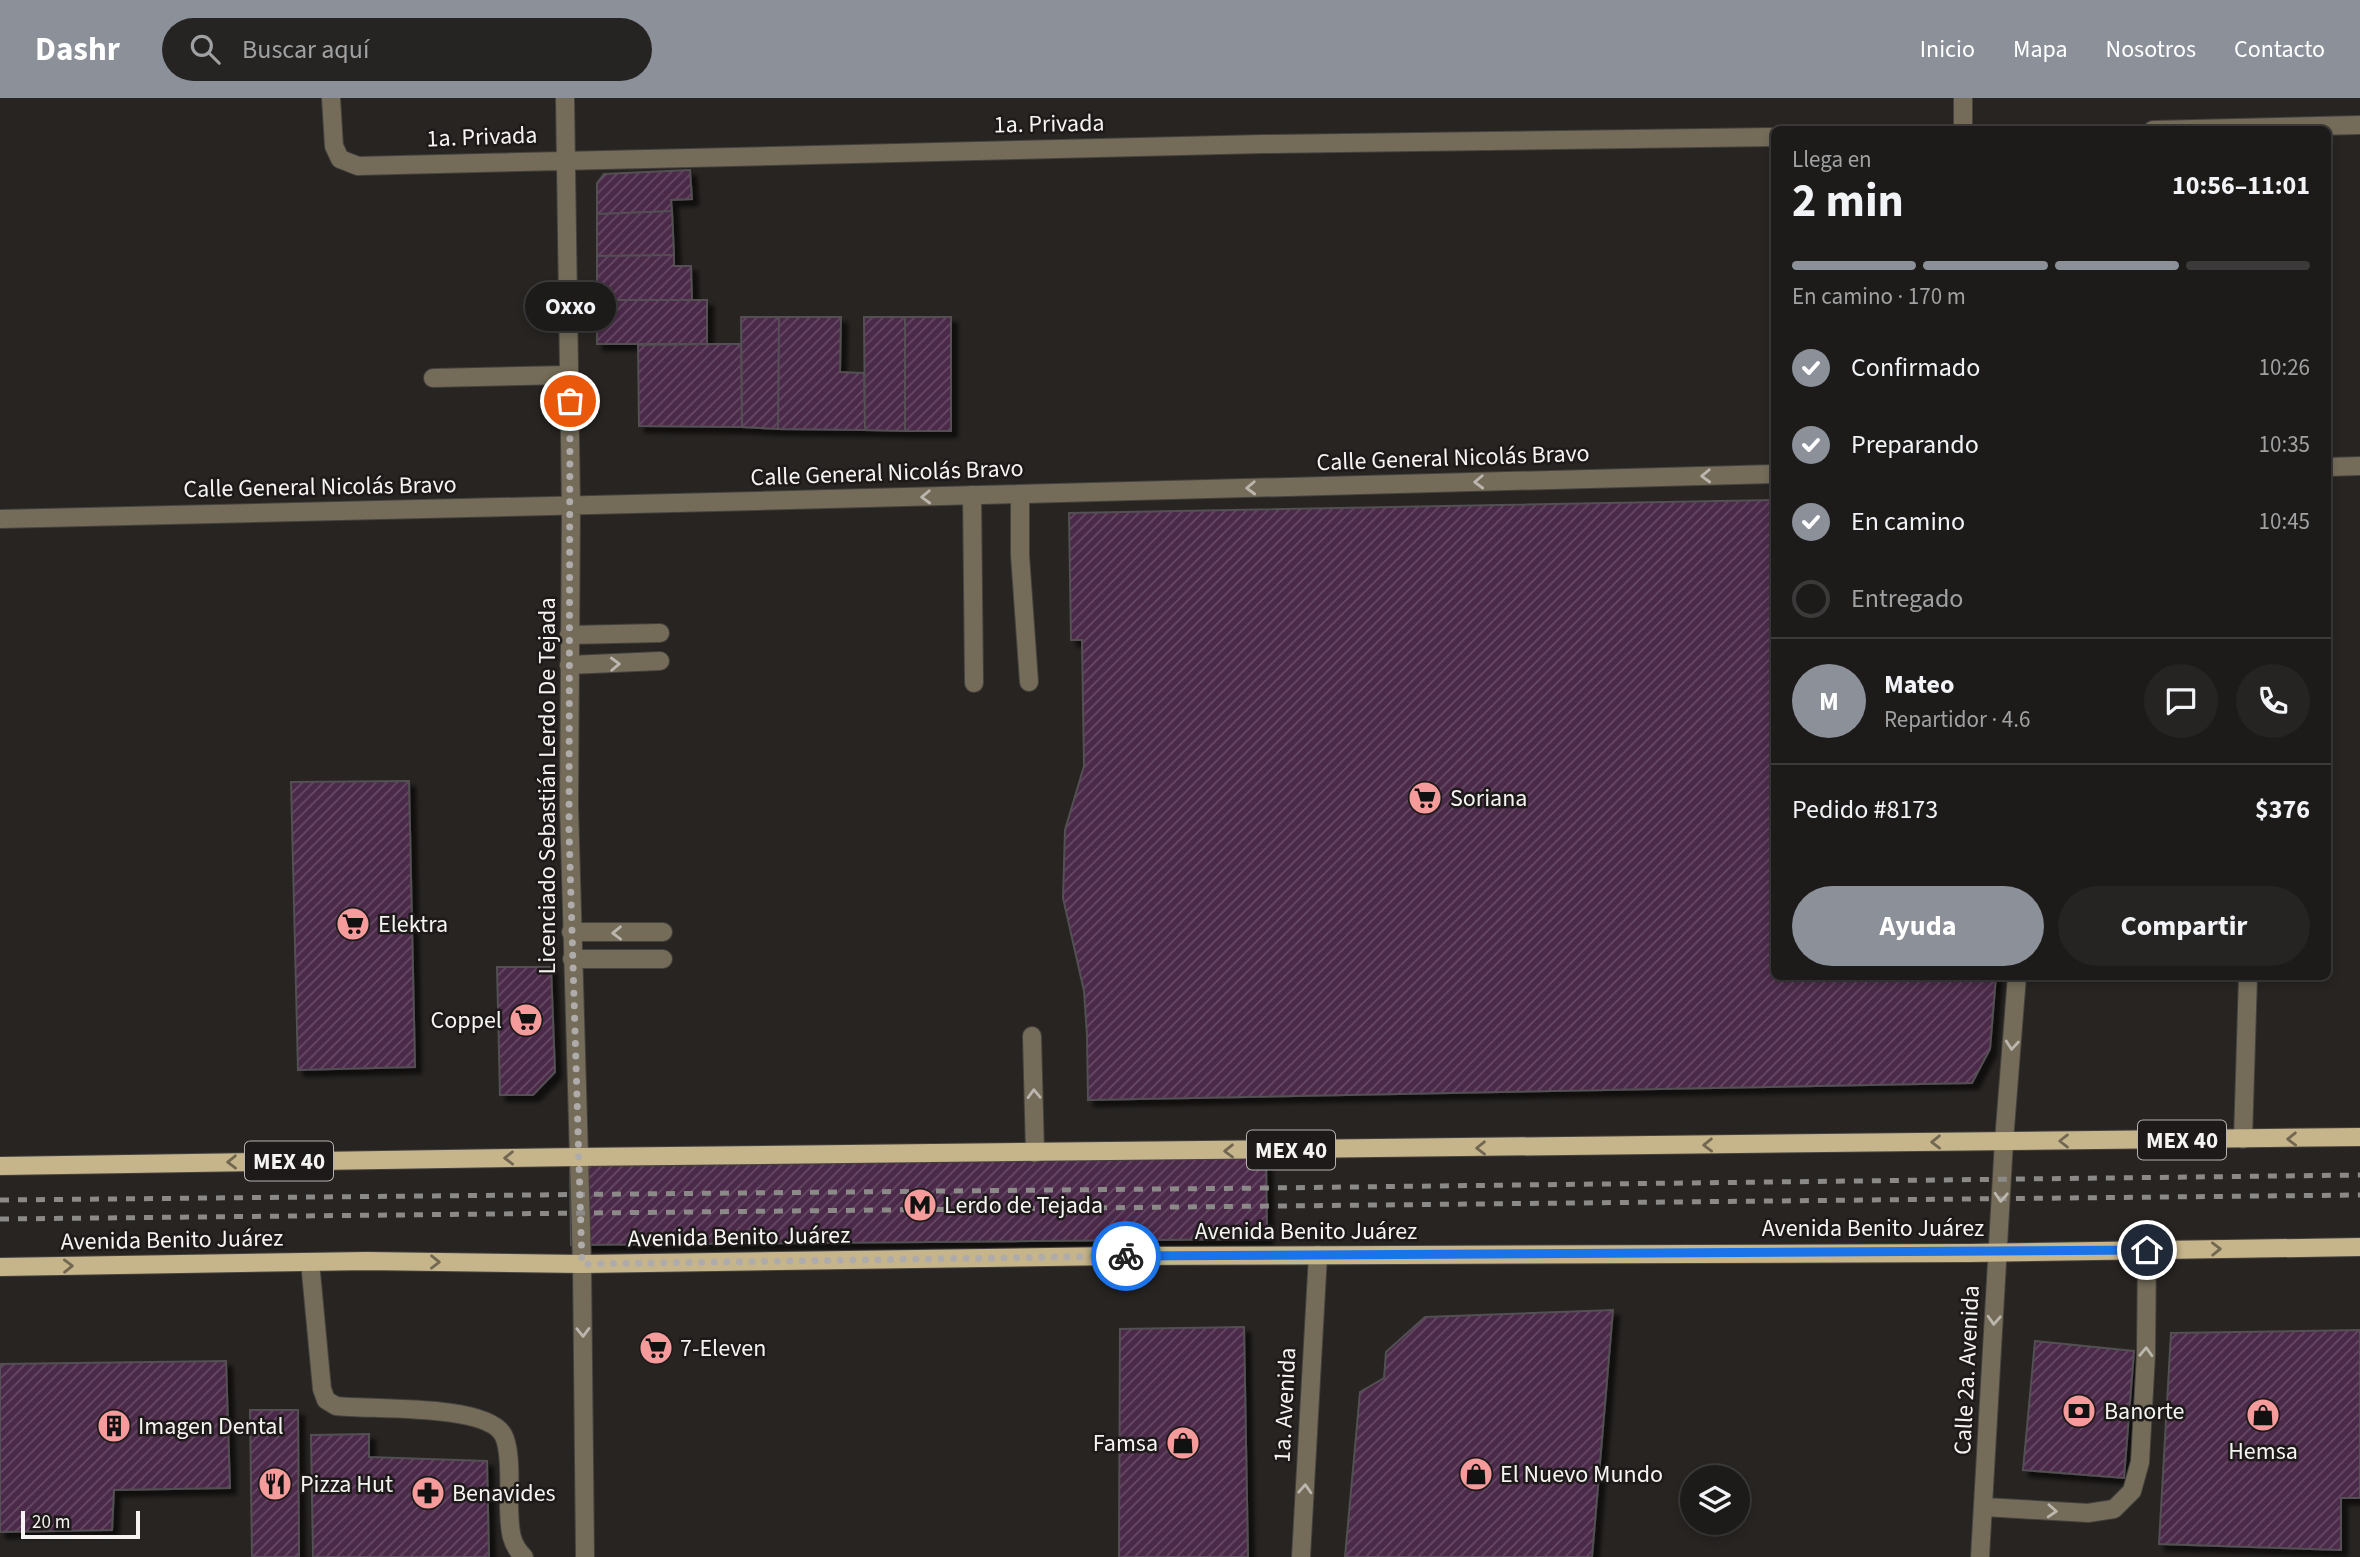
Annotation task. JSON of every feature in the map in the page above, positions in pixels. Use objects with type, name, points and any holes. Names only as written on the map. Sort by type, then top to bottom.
[{"type":"main road","name":"MEX 40","points":[[0,1166],[2360,1137]]},
{"type":"main road","name":"Avenida Benito Juárez","points":[[0,1267],[310,1262],[582,1264],[2360,1247]]},
{"type":"street","name":"1a. Privada","points":[[331,98],[334,146],[340,159],[358,166],[1263,144],[1771,137]]},
{"type":"street","name":"Licenciado Sebastián Lerdo De Tejada","points":[[565,98],[571,506],[571,932],[582,1264],[585,1557]]},
{"type":"street","points":[[1963,98],[1963,126]]},
{"type":"street","points":[[2319,126],[2360,125]]},
{"type":"street","points":[[433,378],[569,375]]},
{"type":"street","points":[[2331,467],[2360,466]]},
{"type":"street","name":"Calle General Nicolás Bravo","points":[[0,519],[1771,474]]},
{"type":"street","points":[[1020,494],[1020,555],[1029,682]]},
{"type":"street","points":[[972,495],[974,683]]},
{"type":"street","points":[[569,635],[660,633]]},
{"type":"street","points":[[569,665],[660,661]]},
{"type":"street","points":[[571,932],[663,932]]},
{"type":"street","points":[[572,960],[663,960]]},
{"type":"street","name":"Calle 2a. Avenida","points":[[1980,1557],[1997,1252],[2017,980]]},
{"type":"street","points":[[2243,1139],[2248,980]]},
{"type":"street","points":[[1032,1035],[1035,1153]]},
{"type":"street","points":[[1984,1507],[2088,1513],[2114,1509],[2132,1491],[2140,1462],[2146,1354],[2147,1250]]},
{"type":"street","name":"1a. Avenida","points":[[1301,1557],[1318,1255]]},
{"type":"street","points":[[310,1262],[322,1389],[326,1400],[336,1406],[434,1411],[474,1416],[491,1422],[504,1435],[508,1455],[510,1536],[515,1549],[524,1557]]},
{"type":"building","points":[[690,170],[692,199],[671,200],[672,211],[597,214],[597,183],[604,174]]},
{"type":"building","points":[[672,211],[674,255],[597,256],[597,214]]},
{"type":"building","points":[[674,255],[674,266],[691,266],[692,300],[597,300],[597,256]]},
{"type":"building","points":[[597,300],[707,300],[707,344],[597,344]]},
{"type":"building","points":[[741,317],[779,317],[778,429],[742,427]]},
{"type":"building","points":[[779,317],[841,317],[840,372],[864,373],[865,430],[778,429]]},
{"type":"building","points":[[864,317],[905,317],[905,431],[865,430]]},
{"type":"building","points":[[905,317],[951,317],[951,431],[905,431]]},
{"type":"building","points":[[741,344],[742,427],[639,426],[638,345]]},
{"type":"building","name":"Soriana","points":[[1771,500],[1771,980],[1996,980],[1990,1049],[1972,1083],[1088,1100],[1084,991],[1063,898],[1065,830],[1084,766],[1082,640],[1071,640],[1069,513]]},
{"type":"building","name":"Elektra","points":[[409,781],[415,1067],[298,1070],[291,782]]},
{"type":"building","name":"Coppel","points":[[497,967],[551,967],[555,1072],[533,1095],[500,1095]]},
{"type":"building","points":[[1266,1155],[1267,1239],[571,1245],[570,1161]]},
{"type":"building","name":"El Nuevo Mundo","points":[[1613,1310],[1592,1557],[1345,1557],[1360,1392],[1384,1378],[1386,1352],[1425,1317]]},
{"type":"building","name":"Famsa","points":[[1244,1327],[1248,1557],[1119,1557],[1120,1329]]},
{"type":"building","name":"Hemsa","points":[[2360,1330],[2360,1498],[2341,1498],[2341,1550],[2159,1544],[2171,1333]]},
{"type":"building","name":"Banorte","points":[[2035,1341],[2134,1351],[2124,1478],[2023,1470]]},
{"type":"building","name":"Imagen Dental","points":[[226,1361],[230,1488],[114,1490],[112,1530],[0,1532],[0,1364]]},
{"type":"building","name":"Pizza Hut","points":[[250,1410],[298,1410],[299,1557],[252,1557]]},
{"type":"building","points":[[369,1434],[369,1457],[487,1461],[489,1557],[313,1557],[311,1435]]},
{"type":"railway","points":[[0,1200],[2360,1175]]},
{"type":"railway","points":[[0,1219],[2360,1195]]},
{"type":"way so far","points":[[570,401],[569,831],[582,1264],[1126,1256]]},
{"type":"place","name":"Oxxo","points":[[570,401]]},
{"type":"place","name":"Soriana","points":[[1425,798]]},
{"type":"place","name":"Elektra","points":[[353,924]]},
{"type":"place","name":"Coppel","points":[[526,1020]]},
{"type":"place","name":"Lerdo de Tejada","points":[[920,1205]]},
{"type":"place","name":"7-Eleven","points":[[656,1348]]},
{"type":"place","name":"Banorte","points":[[2079,1411]]},
{"type":"place","name":"Hemsa","points":[[2263,1415]]},
{"type":"place","name":"Imagen Dental","points":[[114,1426]]},
{"type":"place","name":"Famsa","points":[[1183,1443]]},
{"type":"place","name":"El Nuevo Mundo","points":[[1476,1474]]},
{"type":"place","name":"Pizza Hut","points":[[275,1484]]},
{"type":"place","name":"Benavides","points":[[428,1493]]},
{"type":"route","points":[[1126,1256],[2147,1250]]}]
